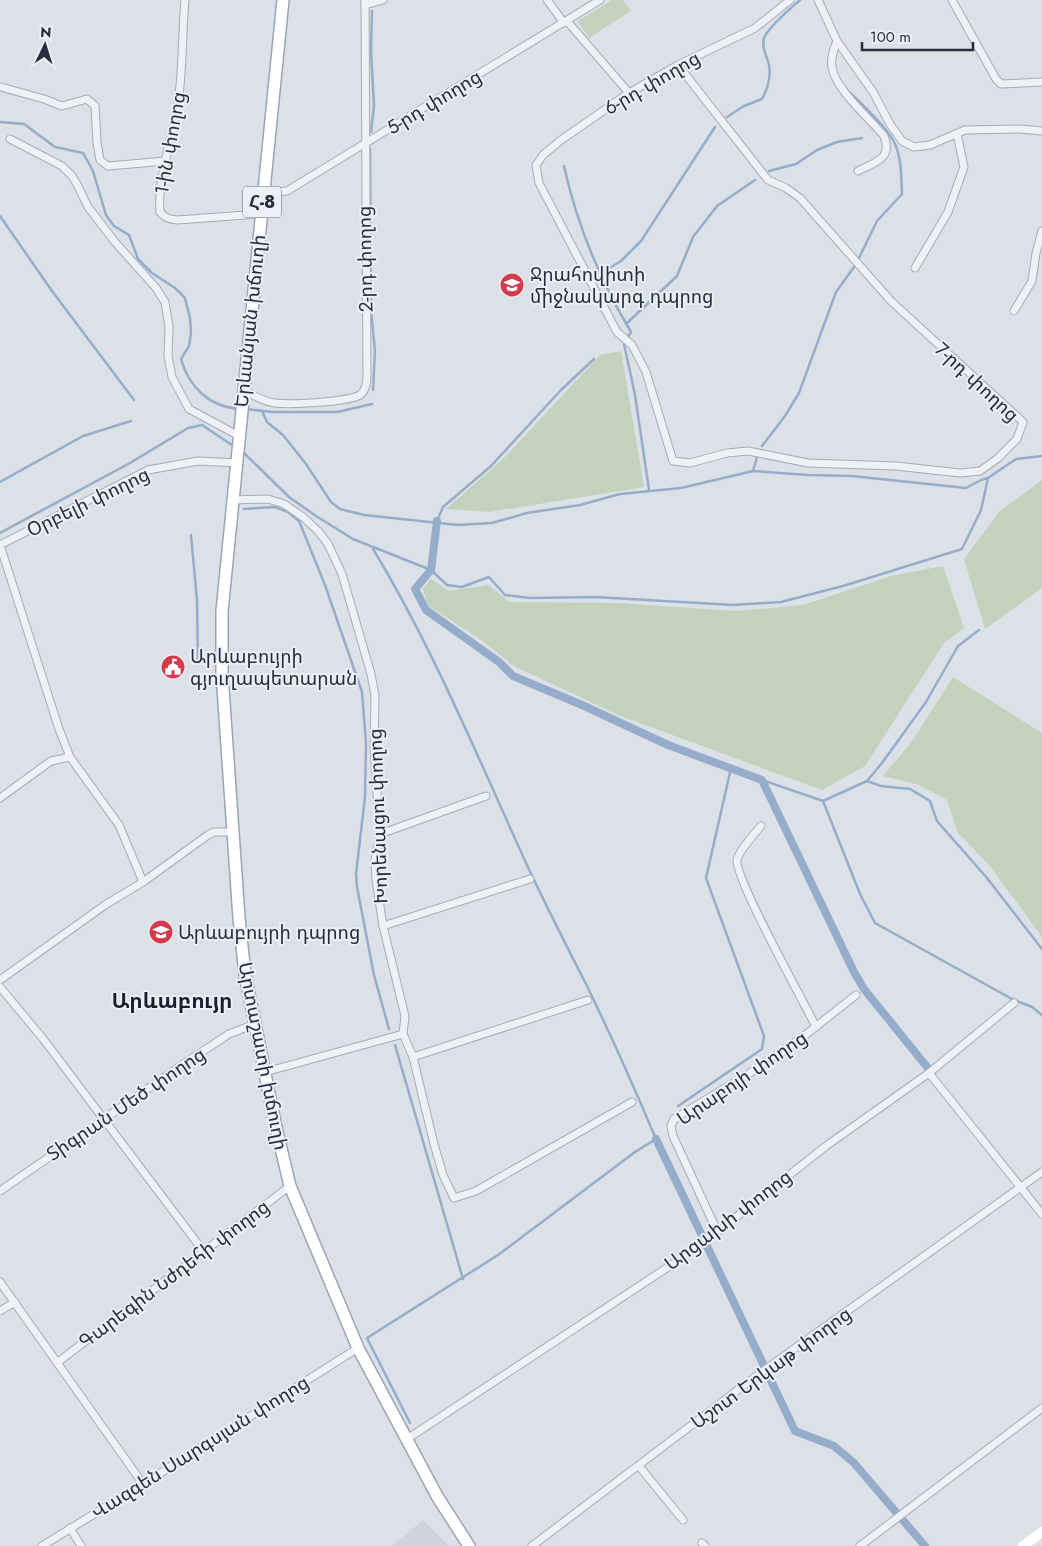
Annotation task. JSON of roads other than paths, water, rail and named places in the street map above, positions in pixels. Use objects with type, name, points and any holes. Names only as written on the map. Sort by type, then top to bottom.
[{"type":"main road","name":"Երևանյան խճուղի","points":[[237,463],[240,416],[283,0]]},
{"type":"main road","name":"Արտաշատի խճուղի","points":[[237,463],[222,611],[222,674],[243,964],[275,1123],[290,1186],[358,1348],[406,1439],[469,1546]]},
{"type":"street","name":"1-ին փողոց","points":[[185,0],[178,102],[166,161],[160,212],[169,219],[177,220],[261,214]]},
{"type":"street","points":[[365,3],[383,0]]},
{"type":"street","points":[[546,0],[629,94]]},
{"type":"street","name":"5-րդ փողոց","points":[[263,193],[287,191],[600,0]]},
{"type":"street","name":"6-րդ փողոց","points":[[627,340],[618,332],[539,183],[536,165],[543,155],[629,94],[678,65],[755,28],[790,0]]},
{"type":"street","points":[[818,0],[837,41],[873,92],[890,124],[902,141],[914,147],[930,145],[965,130],[1042,131]]},
{"type":"street","points":[[952,0],[996,79],[1001,84],[1042,82]]},
{"type":"street","name":"2-րդ փողոց","points":[[243,390],[275,403],[338,400],[360,395],[364,391],[367,378],[365,3]]},
{"type":"street","points":[[837,41],[831,60],[836,80],[846,94],[884,136],[887,143],[883,158],[858,171]]},
{"type":"street","name":"7-րդ փողոց","points":[[627,340],[632,345],[646,372],[672,461],[690,463],[727,453],[748,451],[808,463],[896,466],[960,473],[980,471],[1017,439],[1023,422],[891,301],[800,198],[786,188],[768,180],[678,65]]},
{"type":"street","points":[[1,87],[62,106],[87,99],[95,106],[100,160],[108,166],[166,161]]},
{"type":"street","points":[[915,268],[948,212],[964,167],[957,134]]},
{"type":"street","points":[[10,139],[62,166],[72,176],[88,207],[115,242],[156,288],[165,302],[169,327],[168,356],[172,377],[189,409],[239,436]]},
{"type":"street","points":[[1014,311],[1032,281],[1036,253],[1042,231]]},
{"type":"street","name":"Օրբելի փողոց","points":[[0,545],[148,470],[198,461],[237,463]]},
{"type":"street","name":"Խորենացու փողոց","points":[[232,500],[268,499],[284,504],[304,517],[318,531],[332,551],[342,574],[371,674],[375,696],[374,748],[380,834],[375,860],[376,880],[384,926],[405,1016],[403,1034],[413,1057],[436,1151],[447,1186],[454,1198],[476,1191],[632,1102]]},
{"type":"street","points":[[0,545],[59,729],[70,757],[119,825],[143,882]]},
{"type":"street","points":[[0,798],[51,761],[70,757]]},
{"type":"street","points":[[380,834],[486,796]]},
{"type":"street","points":[[761,826],[737,858],[737,866],[748,894],[816,1027]]},
{"type":"street","points":[[0,980],[208,835],[214,832],[234,832]]},
{"type":"street","points":[[384,926],[530,879]]},
{"type":"street","points":[[0,987],[44,1040],[204,1252]]},
{"type":"street","name":"Արաբոյի փողոց","points":[[718,1231],[673,1136],[671,1126],[674,1119],[750,1073],[816,1027],[856,995]]},
{"type":"street","points":[[413,1057],[588,1000]]},
{"type":"street","name":"Արցախի փողոց","points":[[406,1439],[697,1248],[826,1146],[930,1074],[1014,1003]]},
{"type":"street","name":"Տիգրան Մեծ փողոց","points":[[0,1191],[230,1034],[255,1024]]},
{"type":"street","points":[[265,1072],[403,1034]]},
{"type":"street","points":[[930,1074],[1042,1214]]},
{"type":"street","points":[[1022,1188],[1042,1172]]},
{"type":"street","name":"Գարեգին Նժդեհի փողոց","points":[[58,1362],[290,1186]]},
{"type":"street","name":"Աշոտ Երկաթ փողոց","points":[[532,1546],[759,1374],[1022,1188]]},
{"type":"street","points":[[0,1282],[142,1484]]},
{"type":"street","points":[[0,1311],[15,1302]]},
{"type":"street","name":"Վազգեն Սարգսյան փողոց","points":[[42,1546],[358,1348]]},
{"type":"street","points":[[860,1546],[1042,1408]]},
{"type":"street","points":[[639,1466],[683,1520]]},
{"type":"street","points":[[70,1528],[81,1546]]},
{"type":"street","points":[[1023,1546],[1042,1532]]},
{"type":"waterway","points":[[727,117],[744,106],[762,99],[770,74],[764,48],[764,38],[775,23],[800,0]]},
{"type":"waterway","points":[[371,132],[374,106],[371,51],[372,11]]},
{"type":"waterway","points":[[849,92],[892,138],[899,156],[901,175],[902,194],[877,221],[859,258]]},
{"type":"waterway","points":[[0,122],[24,124],[55,147],[83,153],[93,171],[106,215],[114,226],[129,235],[138,259],[152,273],[175,288],[185,298],[191,332],[189,346],[181,359],[189,378],[195,387],[210,400],[240,409]]},
{"type":"waterway","points":[[600,274],[621,261],[641,241],[715,127]]},
{"type":"waterway","points":[[769,171],[796,164],[817,150],[837,142],[862,138]]},
{"type":"waterway","points":[[370,149],[371,310],[375,351],[373,390]]},
{"type":"waterway","points":[[564,166],[569,188],[591,252],[609,292],[631,332],[624,344],[635,395],[649,490]]},
{"type":"waterway","points":[[626,324],[677,276],[693,237],[717,206],[755,180]]},
{"type":"waterway","points":[[0,216],[52,291],[134,400]]},
{"type":"waterway","points":[[762,446],[785,416],[799,393],[836,292],[854,267]]},
{"type":"waterway","points":[[437,521],[443,507],[491,466],[561,390],[594,359]]},
{"type":"waterway","points":[[245,409],[273,412],[337,412],[372,404]]},
{"type":"waterway","points":[[262,411],[267,422],[283,435],[306,464],[331,502],[340,509],[364,515],[458,525],[492,523],[527,513],[580,505],[620,494],[681,488],[753,471],[852,476],[966,488],[988,478],[1016,459],[1042,456]]},
{"type":"waterway","points":[[0,482],[83,436],[131,421]]},
{"type":"waterway","points":[[0,533],[130,463],[188,428],[202,425],[235,447]]},
{"type":"waterway","points":[[242,451],[289,497],[353,539],[431,570],[447,585],[462,587],[489,577],[505,595],[530,598],[595,597],[733,605],[781,602],[843,586],[962,549],[981,510],[988,478]]},
{"type":"waterway","points":[[753,471],[757,457]]},
{"type":"waterway","points":[[244,509],[275,507],[288,512],[299,521],[325,585],[362,692],[366,743],[365,797],[356,874],[357,887],[374,975],[389,1029]]},
{"type":"waterway","points":[[437,521],[431,570],[415,589],[426,610],[499,662],[513,676],[582,705],[668,745],[762,780],[854,972],[864,989],[927,1067]]},
{"type":"waterway","points":[[191,535],[197,600],[198,664]]},
{"type":"waterway","points":[[373,549],[416,625],[534,880],[604,1022],[656,1139],[635,1152],[498,1255],[367,1338],[410,1423]]},
{"type":"waterway","points":[[867,781],[926,702],[958,646],[979,630]]},
{"type":"waterway","points":[[678,1106],[762,1049],[764,1036],[706,878],[731,768]]},
{"type":"waterway","points":[[762,780],[823,801],[860,894],[875,923],[1012,999],[1032,1007],[1042,1015]]},
{"type":"waterway","points":[[823,801],[867,781],[881,786],[910,789],[930,801],[937,821],[987,878],[1042,949]]},
{"type":"waterway","points":[[395,1045],[463,1279]]},
{"type":"waterway","points":[[656,1139],[795,1431],[834,1446],[854,1463],[925,1546]]},
{"type":"place","name":"Ջրահովիտի միջնակարգ դպրոց","points":[[512,285]]},
{"type":"place","name":"Արևաբույրի գյուղապետարան","points":[[173,667]]},
{"type":"place","name":"Արևաբույրի դպրոց","points":[[161,932]]},
{"type":"district","name":"Արևաբույր","points":[[172,1001]]}]
